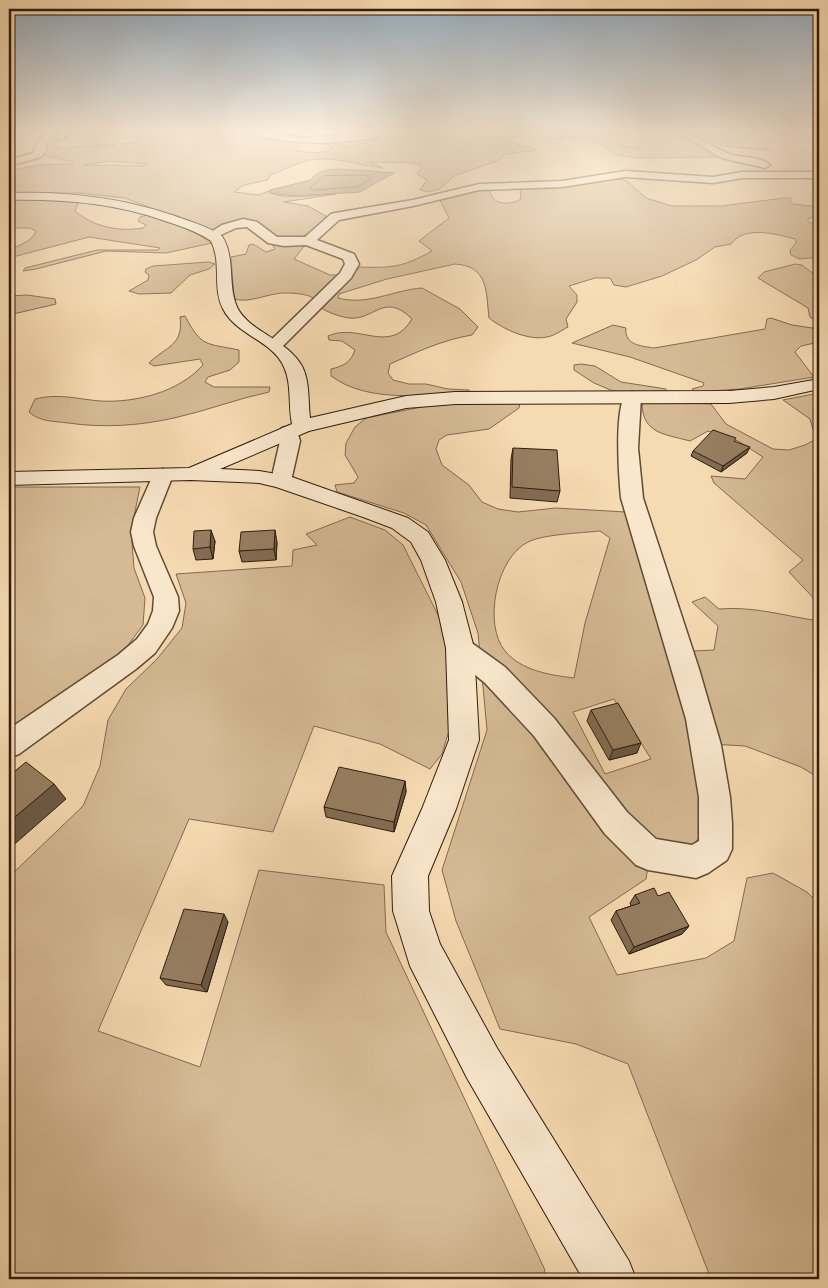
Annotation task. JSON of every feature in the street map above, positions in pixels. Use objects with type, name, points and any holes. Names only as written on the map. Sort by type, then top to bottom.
[{"type":"street","points":[[308,241],[335,217],[413,203],[463,191]]},
{"type":"street","points":[[9,196],[80,196],[113,201],[167,217],[217,238],[224,252],[229,308],[250,329],[275,345],[293,367],[296,430],[290,441],[281,481]]},
{"type":"street","points":[[212,235],[230,225],[249,224],[254,225],[266,237],[276,241],[308,241],[349,257],[352,264],[346,276],[275,345]]},
{"type":"street","points":[[9,745],[127,662],[146,646],[159,628],[166,611],[166,597],[144,546],[142,532],[144,518],[177,474],[296,430],[367,409],[428,399],[632,398],[753,395],[819,384]]},
{"type":"street","points":[[460,648],[496,675],[544,727],[616,824],[648,854],[696,862],[715,849],[717,826],[708,751],[699,713],[632,498],[627,470],[627,448],[632,398]]},
{"type":"street","points":[[9,479],[177,474],[233,475],[281,481],[400,523],[420,537],[433,560],[449,602],[460,648],[464,740],[410,876],[411,911],[424,952],[482,1064],[611,1279]]},
{"type":"shaded area","points":[[10,191],[235,191],[234,192],[259,195],[269,191],[281,196],[336,194],[284,202],[308,206],[326,216],[310,233],[296,238],[288,238],[273,234],[265,227],[255,223],[230,225],[212,231],[125,198],[80,193],[10,193]]},
{"type":"shaded area","points":[[474,191],[490,191],[493,198],[501,203],[511,203],[521,199],[520,191],[638,191],[646,198],[672,206],[722,206],[791,198],[792,204],[819,207],[819,214],[808,219],[808,222],[819,226],[819,257],[800,259],[791,255],[790,250],[796,243],[795,239],[761,232],[744,234],[731,244],[715,247],[696,260],[662,276],[626,287],[614,285],[610,278],[595,278],[569,286],[577,295],[577,302],[566,319],[568,327],[547,337],[540,338],[516,333],[489,318],[484,282],[480,275],[466,266],[455,264],[387,279],[339,294],[338,298],[360,300],[422,288],[460,309],[478,327],[472,335],[440,343],[390,364],[388,373],[393,380],[409,384],[426,384],[448,389],[469,390],[470,394],[398,396],[380,394],[362,391],[346,385],[331,376],[331,369],[346,363],[355,350],[342,341],[329,340],[328,336],[340,333],[384,337],[394,335],[403,330],[412,319],[394,307],[379,309],[358,318],[349,318],[326,311],[313,298],[300,294],[280,293],[247,300],[234,299],[231,257],[246,254],[249,245],[253,244],[266,252],[275,249],[272,244],[306,244],[294,259],[330,275],[352,275],[360,267],[398,265],[432,251],[419,241],[449,218],[440,200]]},
{"type":"shaded area","points":[[18,197],[70,200],[78,203],[75,211],[82,216],[90,221],[116,229],[143,228],[146,225],[138,221],[140,217],[147,215],[191,230],[212,243],[166,253],[106,251],[23,271],[25,268],[97,250],[158,250],[160,248],[89,237],[9,258],[9,250],[28,241],[36,231],[30,228],[9,228],[9,199]]},
{"type":"shaded area","points":[[209,262],[215,264],[209,269],[190,275],[171,293],[139,294],[129,291],[148,280],[149,275],[145,272],[146,269],[153,266]]},
{"type":"shaded area","points":[[795,264],[802,265],[819,278],[819,322],[810,317],[808,308],[758,278],[764,272]]},
{"type":"shaded area","points":[[27,295],[55,299],[56,304],[9,315],[9,296]]},
{"type":"shaded area","points":[[185,316],[201,339],[212,345],[239,350],[239,362],[230,370],[208,377],[205,382],[214,387],[270,387],[269,392],[161,421],[134,424],[81,425],[38,418],[29,412],[35,399],[43,397],[60,396],[100,401],[128,400],[156,394],[182,382],[203,365],[200,359],[154,366],[149,363],[176,340],[181,327],[180,317]]},
{"type":"shaded area","points":[[771,318],[792,325],[819,329],[819,342],[801,346],[795,352],[814,377],[740,389],[695,392],[692,389],[703,386],[704,383],[630,357],[572,343],[613,325],[626,328],[628,338],[634,344],[654,348],[765,329],[767,319]]},
{"type":"shaded area","points":[[574,365],[595,366],[621,382],[666,389],[666,393],[613,391],[594,383],[574,370]]},
{"type":"shaded area","points":[[819,393],[819,604],[789,572],[803,560],[714,483],[711,476],[745,479],[763,457],[738,441],[708,431],[690,441],[657,431],[646,421],[642,404],[657,401],[711,404],[726,424],[773,449],[789,450],[816,439],[810,419],[783,400]]},
{"type":"shaded area","points":[[520,403],[519,408],[489,429],[447,435],[439,440],[436,449],[442,465],[469,485],[482,502],[498,509],[518,512],[556,508],[626,512],[672,652],[714,650],[718,626],[692,602],[705,597],[719,609],[757,610],[819,621],[819,778],[801,767],[745,746],[694,743],[702,789],[701,836],[691,846],[652,843],[646,879],[589,917],[617,975],[706,958],[734,941],[747,878],[773,873],[807,892],[819,904],[819,1279],[711,1279],[628,1064],[576,1044],[500,1029],[456,921],[442,870],[487,730],[478,633],[461,582],[426,525],[404,513],[337,492],[335,485],[354,483],[358,477],[345,455],[346,443],[355,427],[366,418],[436,404]],"holes":[[[600,531],[610,538],[585,623],[574,678],[528,668],[505,651],[498,639],[495,625],[496,592],[508,562],[517,550],[535,539]],[[614,699],[651,759],[605,774],[573,712]]]},
{"type":"shaded area","points":[[9,487],[140,487],[131,531],[134,568],[145,598],[143,625],[120,656],[10,733]]},
{"type":"shaded area","points":[[350,517],[385,530],[403,545],[445,629],[451,724],[442,754],[430,769],[380,744],[314,726],[273,832],[189,819],[98,1031],[200,1067],[259,870],[384,885],[386,932],[545,1270],[542,1279],[9,1279],[9,877],[83,806],[100,766],[108,720],[126,689],[157,659],[182,628],[186,603],[176,574],[292,566],[293,550],[317,545],[306,534]]},
{"type":"water","points":[[270,191],[362,191],[296,196],[269,193]]},
{"type":"building","points":[[713,430],[736,438],[734,441],[750,447],[723,466],[693,451]]},
{"type":"building","points":[[513,448],[557,450],[560,491],[512,487]]},
{"type":"building","points":[[211,530],[210,547],[193,549],[194,531]]},
{"type":"building","points":[[275,530],[274,549],[239,551],[241,532]]},
{"type":"building","points":[[618,703],[641,743],[613,750],[591,710]]},
{"type":"building","points":[[26,762],[54,784],[9,822],[9,776]]},
{"type":"building","points":[[339,767],[405,781],[394,822],[324,807]]},
{"type":"building","points":[[654,888],[658,896],[669,892],[689,926],[634,947],[616,911],[640,903],[635,895]]},
{"type":"building","points":[[184,909],[224,914],[201,985],[160,978]]}]
